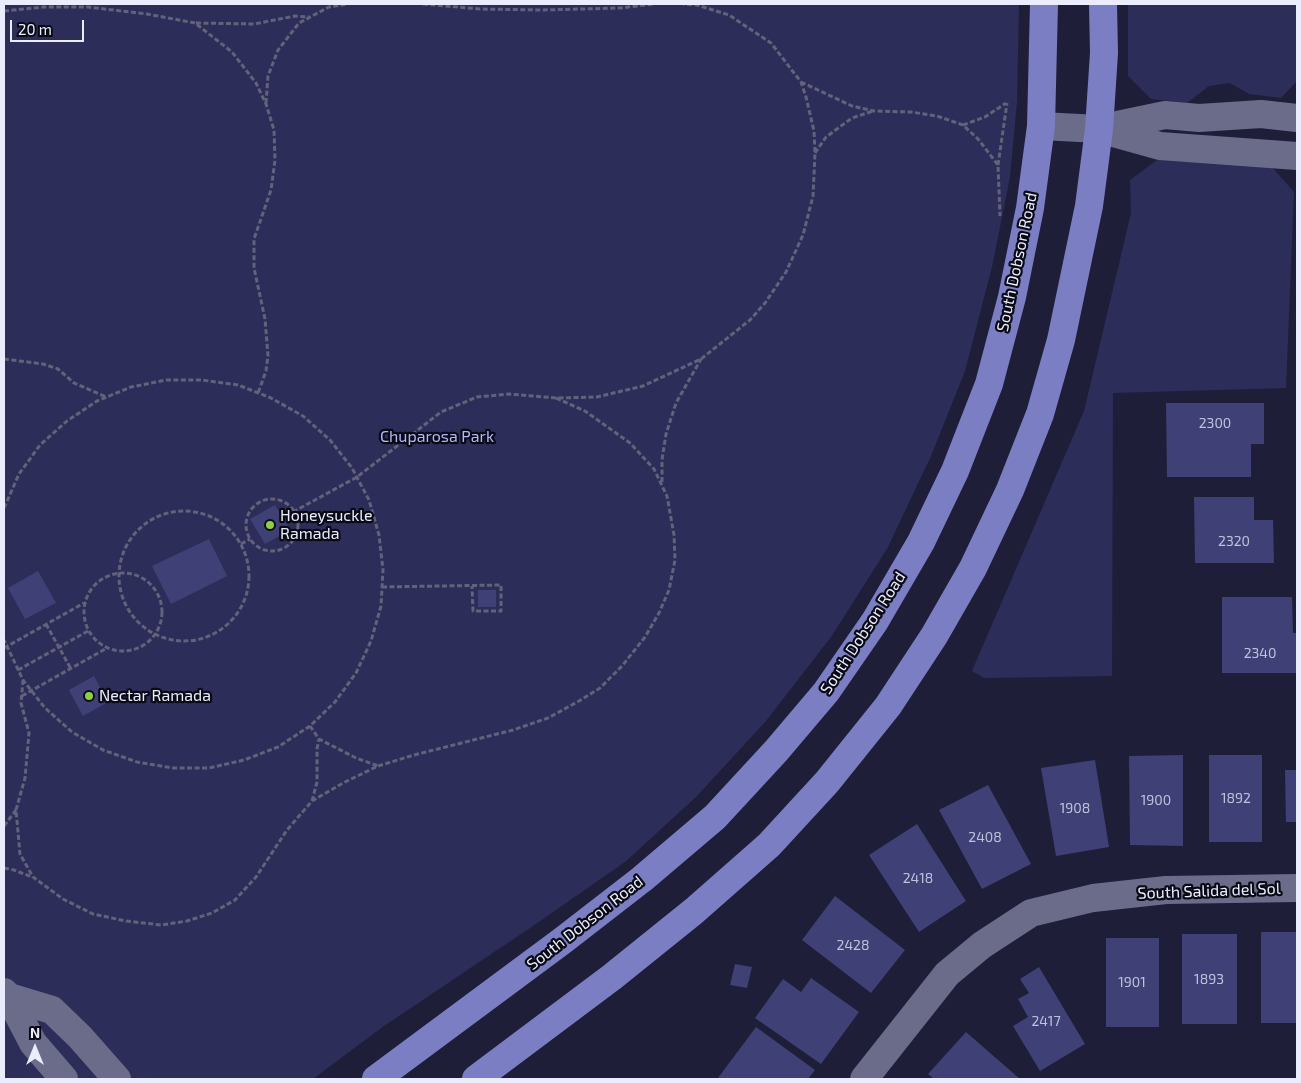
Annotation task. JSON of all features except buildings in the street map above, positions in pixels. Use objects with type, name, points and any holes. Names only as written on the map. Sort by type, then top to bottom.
[{"type":"main road","name":"South Dobson Road","points":[[376,1079],[562,941],[642,879],[715,817],[776,751],[826,692],[875,621],[921,542],[955,470],[989,384],[1012,297],[1030,208],[1041,126],[1044,4]]},
{"type":"main road","points":[[476,1079],[612,977],[694,911],[768,845],[827,782],[888,706],[934,636],[973,568],[1010,490],[1040,414],[1061,340],[1089,206],[1099,129],[1104,53],[1103,4]]},
{"type":"street","points":[[1099,129],[1165,115],[1200,118],[1261,114],[1297,118]]},
{"type":"street","points":[[1224,150],[1227,117]]},
{"type":"street","points":[[1041,126],[1099,129],[1160,146],[1297,156]]},
{"type":"street","name":"South Salida del Sol","points":[[864,1079],[946,974],[982,945],[1031,913],[1093,898],[1166,890],[1297,888]]},
{"type":"street","points":[[6,995],[33,1043],[64,1079]]},
{"type":"street","points":[[6,995],[52,1010],[80,1037],[117,1079]]},
{"type":"path","points":[[266,104],[268,76],[278,50],[299,23],[329,7],[348,4]]},
{"type":"path","points":[[423,4],[480,9],[542,10],[620,8],[654,4]]},
{"type":"path","points":[[293,512],[357,477],[441,412],[477,397],[509,394],[556,398],[597,398],[643,386],[701,359],[750,320],[786,272],[803,235],[812,196],[815,154],[814,131],[801,82],[771,43],[729,15],[697,5],[683,4]]},
{"type":"path","points":[[4,11],[43,7],[88,7],[147,14],[195,23],[254,24],[295,16],[310,17]]},
{"type":"path","points":[[195,23],[232,52],[256,83],[266,104],[274,130],[275,160],[271,190],[254,239],[254,268],[265,319],[268,356],[266,371],[258,393]]},
{"type":"path","points":[[801,82],[852,106],[874,111],[911,112],[937,116],[963,125],[978,138],[998,165]]},
{"type":"path","points":[[963,125],[985,117],[1007,103],[998,165],[1000,218]]},
{"type":"path","points":[[815,154],[826,136],[852,118],[874,111]]},
{"type":"path","points":[[4,359],[43,364],[58,369],[74,383],[107,397]]},
{"type":"path","points":[[662,482],[662,460],[666,434],[676,403],[701,359]]},
{"type":"path","points":[[4,506],[19,474],[40,445],[67,421],[97,401],[131,387],[166,380],[202,380],[238,385],[271,398],[303,416],[330,440],[352,468],[369,500],[379,535],[383,570],[380,606],[371,641],[356,674],[334,702],[310,726],[278,746],[244,760],[209,768],[173,768],[138,762],[103,750],[72,732],[45,708],[23,680],[9,653],[4,648],[4,640]]},
{"type":"path","points":[[4,868],[33,877],[63,899],[94,914],[126,921],[161,925],[187,921],[212,912],[235,900],[256,877],[287,830],[312,801],[345,782],[378,766],[513,730],[548,718],[579,702],[600,688],[645,637],[659,613],[669,590],[675,560],[674,535],[667,496],[662,482],[654,469],[630,442],[586,411],[556,398]]},
{"type":"path","points":[[273,500],[281,501],[293,512],[297,519],[297,527],[292,542],[285,547],[278,550],[262,549],[250,539],[246,531],[248,516],[258,504],[273,500]]},
{"type":"path","points":[[190,511],[212,517],[231,530],[241,544],[244,548],[250,570],[247,593],[238,613],[221,629],[200,639],[178,641],[154,633],[138,622],[124,602],[119,580],[121,558],[131,538],[147,522],[168,512],[190,511]]},
{"type":"path","points":[[241,544],[250,539]]},
{"type":"path","points":[[119,573],[137,575],[147,581],[155,590],[160,602],[162,614],[159,626],[143,645],[132,650],[108,648],[97,641],[88,631],[85,621],[85,603],[92,587],[102,578],[119,573]]},
{"type":"path","points":[[382,587],[500,585],[501,611],[473,611],[472,586]]},
{"type":"path","points":[[4,648],[85,603]]},
{"type":"path","points":[[46,624],[71,669]]},
{"type":"path","points":[[18,670],[88,631]]},
{"type":"path","points":[[22,696],[108,648]]},
{"type":"path","points":[[23,680],[21,703],[29,733],[25,778],[16,810],[20,854],[33,877]]},
{"type":"path","points":[[310,726],[319,739],[356,758],[378,766]]},
{"type":"path","points":[[312,801],[317,782],[317,749],[319,739]]},
{"type":"path","points":[[4,826],[16,810]]},
{"type":"green space","name":"Chuparosa Park","points":[[4,4],[1019,4],[1017,102],[1010,177],[992,267],[965,371],[931,456],[887,549],[831,637],[766,721],[696,797],[625,862],[384,1026],[313,1079],[4,1079]]},
{"type":"green space","points":[[1128,4],[1297,4],[1297,81],[1281,98],[1249,94],[1230,83],[1209,86],[1187,103],[1151,99],[1128,76]]},
{"type":"green space","points":[[1160,158],[1271,166],[1294,192],[1286,388],[1113,393],[1112,676],[984,678],[972,671],[1084,411],[1131,213],[1130,180]]},
{"type":"place","name":"Honeysuckle Ramada","points":[[270,525]]},
{"type":"place","name":"Nectar Ramada","points":[[89,696]]}]
